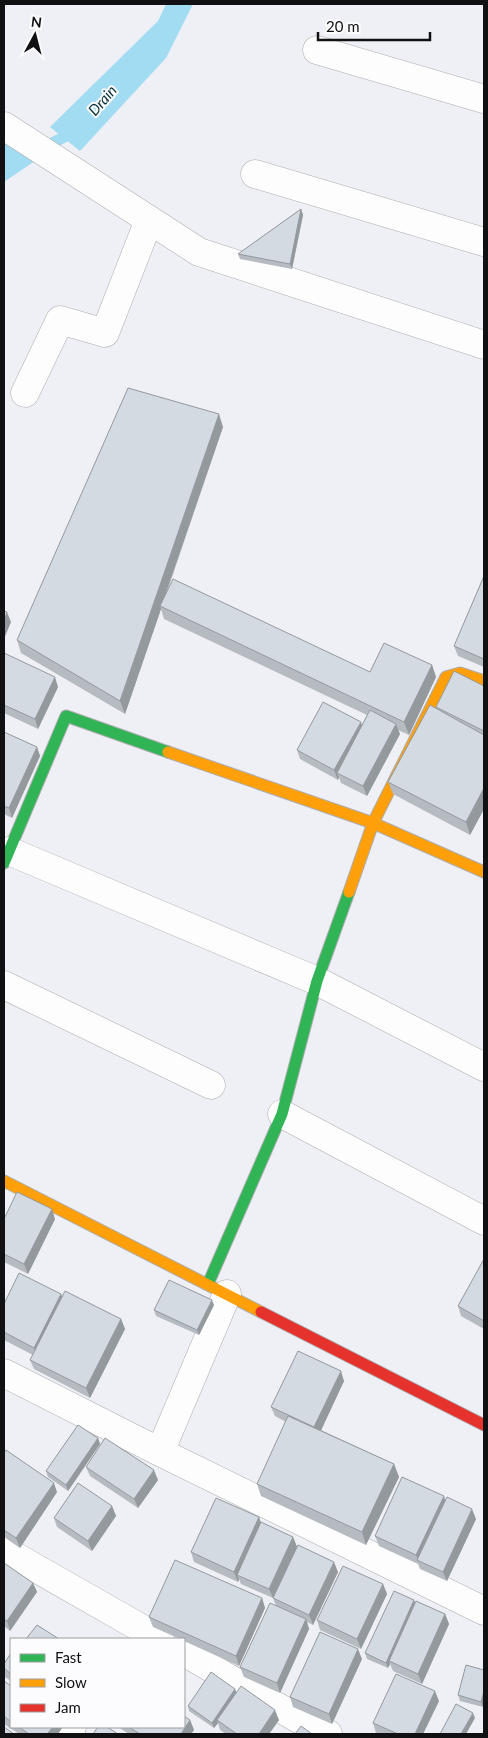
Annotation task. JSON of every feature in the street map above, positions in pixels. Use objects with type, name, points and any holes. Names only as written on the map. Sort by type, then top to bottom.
[{"type":"street","points":[[318,50],[484,98]]},
{"type":"street","points":[[4,126],[199,252],[484,345]]},
{"type":"street","points":[[255,174],[484,242]]},
{"type":"street","points":[[25,393],[60,320],[105,333],[149,220]]},
{"type":"street","points":[[160,1452],[217,1289],[282,1114],[317,981],[373,823],[446,677],[460,673],[484,682]]},
{"type":"street","points":[[484,872],[373,823],[66,716],[6,857],[317,981],[484,1067]]},
{"type":"street","points":[[4,985],[210,1085]]},
{"type":"street","points":[[282,1114],[484,1221]]},
{"type":"street","points":[[4,1181],[484,1426]]},
{"type":"street","points":[[4,1374],[484,1611]]},
{"type":"street","points":[[4,1550],[128,1631],[156,1638]]},
{"type":"street","points":[[185,1653],[290,1726],[328,1734]]},
{"type":"water","points":[[166,4],[193,4],[166,58],[80,151],[50,127],[158,21]]},
{"type":"water","points":[[4,139],[38,159],[4,182]]},
{"type":"building","points":[[301,209],[290,264],[238,254]]},
{"type":"building","points":[[128,388],[219,414],[120,701],[17,640]]},
{"type":"building","points":[[484,576],[484,659],[454,646]]},
{"type":"building","points":[[173,579],[370,672],[384,643],[432,665],[404,722],[160,606]]},
{"type":"building","points":[[4,653],[55,677],[35,719],[4,705]]},
{"type":"building","points":[[454,671],[484,686],[484,731],[436,707]]},
{"type":"building","points":[[323,702],[361,722],[334,770],[297,750]]},
{"type":"building","points":[[430,705],[484,735],[484,788],[466,822],[388,782]]},
{"type":"building","points":[[370,710],[396,724],[363,786],[337,773]]},
{"type":"building","points":[[4,732],[37,747],[9,808],[4,806]]},
{"type":"building","points":[[17,1192],[52,1209],[24,1264],[4,1254],[4,1219]]},
{"type":"building","points":[[484,1259],[484,1321],[458,1306]]},
{"type":"building","points":[[19,1273],[61,1294],[34,1348],[4,1332],[4,1304]]},
{"type":"building","points":[[169,1280],[212,1300],[197,1330],[154,1310]]},
{"type":"building","points":[[65,1291],[121,1319],[86,1388],[30,1360]]},
{"type":"building","points":[[298,1351],[341,1371],[314,1427],[271,1407]]},
{"type":"building","points":[[288,1416],[394,1464],[362,1532],[257,1484]]},
{"type":"building","points":[[78,1425],[98,1438],[66,1485],[46,1471]]},
{"type":"building","points":[[105,1438],[154,1470],[134,1499],[86,1467]]},
{"type":"building","points":[[6,1450],[54,1483],[16,1538],[4,1530],[4,1453]]},
{"type":"building","points":[[402,1477],[444,1496],[416,1555],[375,1536]]},
{"type":"building","points":[[78,1483],[112,1506],[88,1541],[54,1518]]},
{"type":"building","points":[[447,1497],[472,1509],[443,1572],[417,1560]]},
{"type":"building","points":[[216,1498],[259,1517],[234,1572],[191,1552]]},
{"type":"building","points":[[261,1522],[293,1537],[269,1589],[237,1575]]},
{"type":"building","points":[[298,1545],[334,1562],[309,1615],[273,1598]]},
{"type":"building","points":[[175,1560],[262,1598],[236,1656],[149,1617]]},
{"type":"building","points":[[4,1563],[33,1583],[7,1621],[4,1619]]},
{"type":"building","points":[[343,1566],[383,1584],[357,1639],[317,1620]]},
{"type":"building","points":[[394,1591],[414,1600],[386,1663],[365,1653]]},
{"type":"building","points":[[416,1601],[445,1614],[418,1674],[389,1661]]},
{"type":"building","points":[[270,1603],[306,1619],[277,1683],[240,1667]]},
{"type":"building","points":[[37,1625],[57,1638],[27,1638]]},
{"type":"building","points":[[320,1632],[358,1649],[329,1714],[290,1697]]},
{"type":"building","points":[[10,1655],[10,1673],[4,1668],[4,1664]]},
{"type":"building","points":[[466,1665],[484,1670],[484,1691],[481,1702],[458,1695]]},
{"type":"building","points":[[211,1672],[235,1689],[212,1723],[188,1706]]},
{"type":"building","points":[[396,1674],[435,1691],[415,1734],[398,1734],[373,1723]]},
{"type":"building","points":[[4,1681],[10,1685],[10,1721],[4,1716]]},
{"type":"building","points":[[241,1686],[275,1710],[259,1734],[237,1734],[217,1720]]},
{"type":"building","points":[[456,1704],[473,1713],[461,1734],[440,1734]]},
{"type":"building","points":[[185,1717],[190,1720],[185,1728]]},
{"type":"building","points":[[301,1726],[312,1734],[295,1734]]},
{"type":"building","points":[[4,1727],[14,1734],[4,1734]]},
{"type":"building","points":[[20,1728],[52,1728],[47,1734],[29,1734]]},
{"type":"building","points":[[97,1728],[109,1728],[118,1734],[93,1734]]},
{"type":"building","points":[[131,1728],[185,1728],[181,1734],[140,1734]]},
{"type":"waterway","name":"Drain","points":[[41,149],[66,136],[74,129]]},
{"type":"traffic: fast","points":[[4,863],[66,716],[168,752]]},
{"type":"traffic: fast","points":[[208,1284],[282,1114],[317,981],[349,892]]},
{"type":"traffic: slow","points":[[349,892],[373,823],[446,677],[460,673],[484,681]]},
{"type":"traffic: slow","points":[[168,752],[373,823],[484,872]]},
{"type":"traffic: slow","points":[[4,1181],[261,1312]]},
{"type":"traffic: jam","points":[[261,1312],[484,1425]]}]
